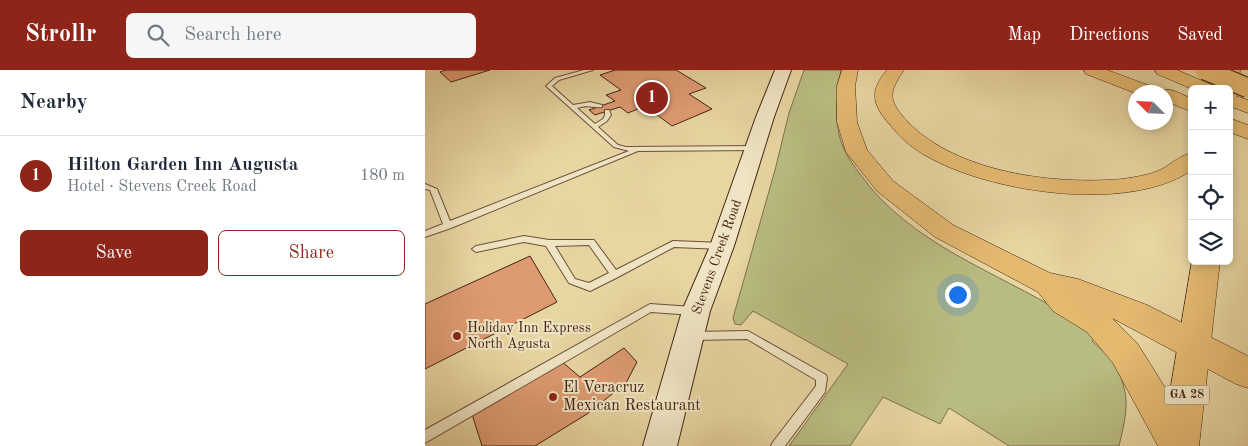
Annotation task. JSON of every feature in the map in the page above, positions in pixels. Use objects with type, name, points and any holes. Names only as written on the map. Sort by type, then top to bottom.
[{"type":"main road","points":[[849,70],[846,86],[847,122],[857,152],[885,186],[944,231],[1044,283],[1064,303],[1098,323],[1125,353],[1179,446]]},
{"type":"main road","points":[[896,70],[885,83],[883,92],[886,109],[893,120],[905,132],[931,150],[947,158],[992,174],[1033,183],[1100,188],[1153,180],[1174,172],[1188,162]]},
{"type":"main road","points":[[1092,70],[1134,85]]},
{"type":"main road","points":[[1115,70],[1143,85]]},
{"type":"main road","points":[[1164,70],[1197,85]]},
{"type":"main road","points":[[1205,70],[1248,88]]},
{"type":"main road","points":[[1230,85],[1233,70]]},
{"type":"main road","points":[[1233,88],[1248,75]]},
{"type":"main road","points":[[1173,99],[1188,104]]},
{"type":"main road","points":[[1173,100],[1188,108]]},
{"type":"main road","points":[[1233,101],[1248,107]]},
{"type":"main road","points":[[1233,127],[1248,134]]},
{"type":"main road","name":"GA 28","points":[[1179,446],[1204,265]]},
{"type":"main road","points":[[1044,283],[1068,287],[1136,314],[1248,373]]},
{"type":"street","name":"Stevens Creek Road","points":[[660,446],[696,311],[722,246],[783,70]]},
{"type":"lane","points":[[590,70],[557,79],[549,86],[616,146],[626,149],[755,148]]},
{"type":"lane","points":[[573,107],[593,103],[601,106]]},
{"type":"lane","points":[[594,127],[605,120],[608,115],[607,111]]},
{"type":"lane","points":[[425,234],[640,149]]},
{"type":"lane","points":[[425,186],[433,189],[448,226]]},
{"type":"lane","points":[[476,249],[524,239],[549,243],[591,242],[615,274]]},
{"type":"lane","points":[[549,243],[572,281],[590,287],[673,244],[722,246]]},
{"type":"lane","points":[[425,437],[651,308],[696,311]]},
{"type":"lane","points":[[689,336],[749,335],[822,378],[821,388],[777,446]]},
{"type":"green space","points":[[804,70],[842,70],[837,110],[840,140],[853,165],[880,198],[928,238],[1069,317],[1096,336],[1092,341],[1104,352],[1111,352],[1126,398],[1125,418],[1119,446],[1009,446],[949,408],[940,424],[883,397],[850,446],[789,446],[848,364],[753,311],[741,325],[735,324],[733,318],[775,170],[789,113]]},
{"type":"building","points":[[446,70],[490,70],[451,82],[440,72]]},
{"type":"building","points":[[615,70],[676,70],[706,88],[689,94],[712,109],[672,126],[645,106],[628,113],[620,107],[595,115],[589,110],[615,101],[606,95],[621,90],[600,75]]},
{"type":"building","name":"Holiday Inn Express North Agusta","points":[[530,256],[557,302],[425,369],[425,304]]},
{"type":"building","name":"El Veracruz Mexican Restaurant","points":[[624,348],[637,362],[626,383],[587,414],[535,446],[482,446],[471,411],[561,361],[580,377]]},
{"type":"place","name":"Hilton Garden Inn Augusta","points":[[652,98]]},
{"type":"place","name":"Holiday Inn Express North Agusta","points":[[457,336]]},
{"type":"place","name":"El Veracruz Mexican Restaurant","points":[[553,397]]}]
